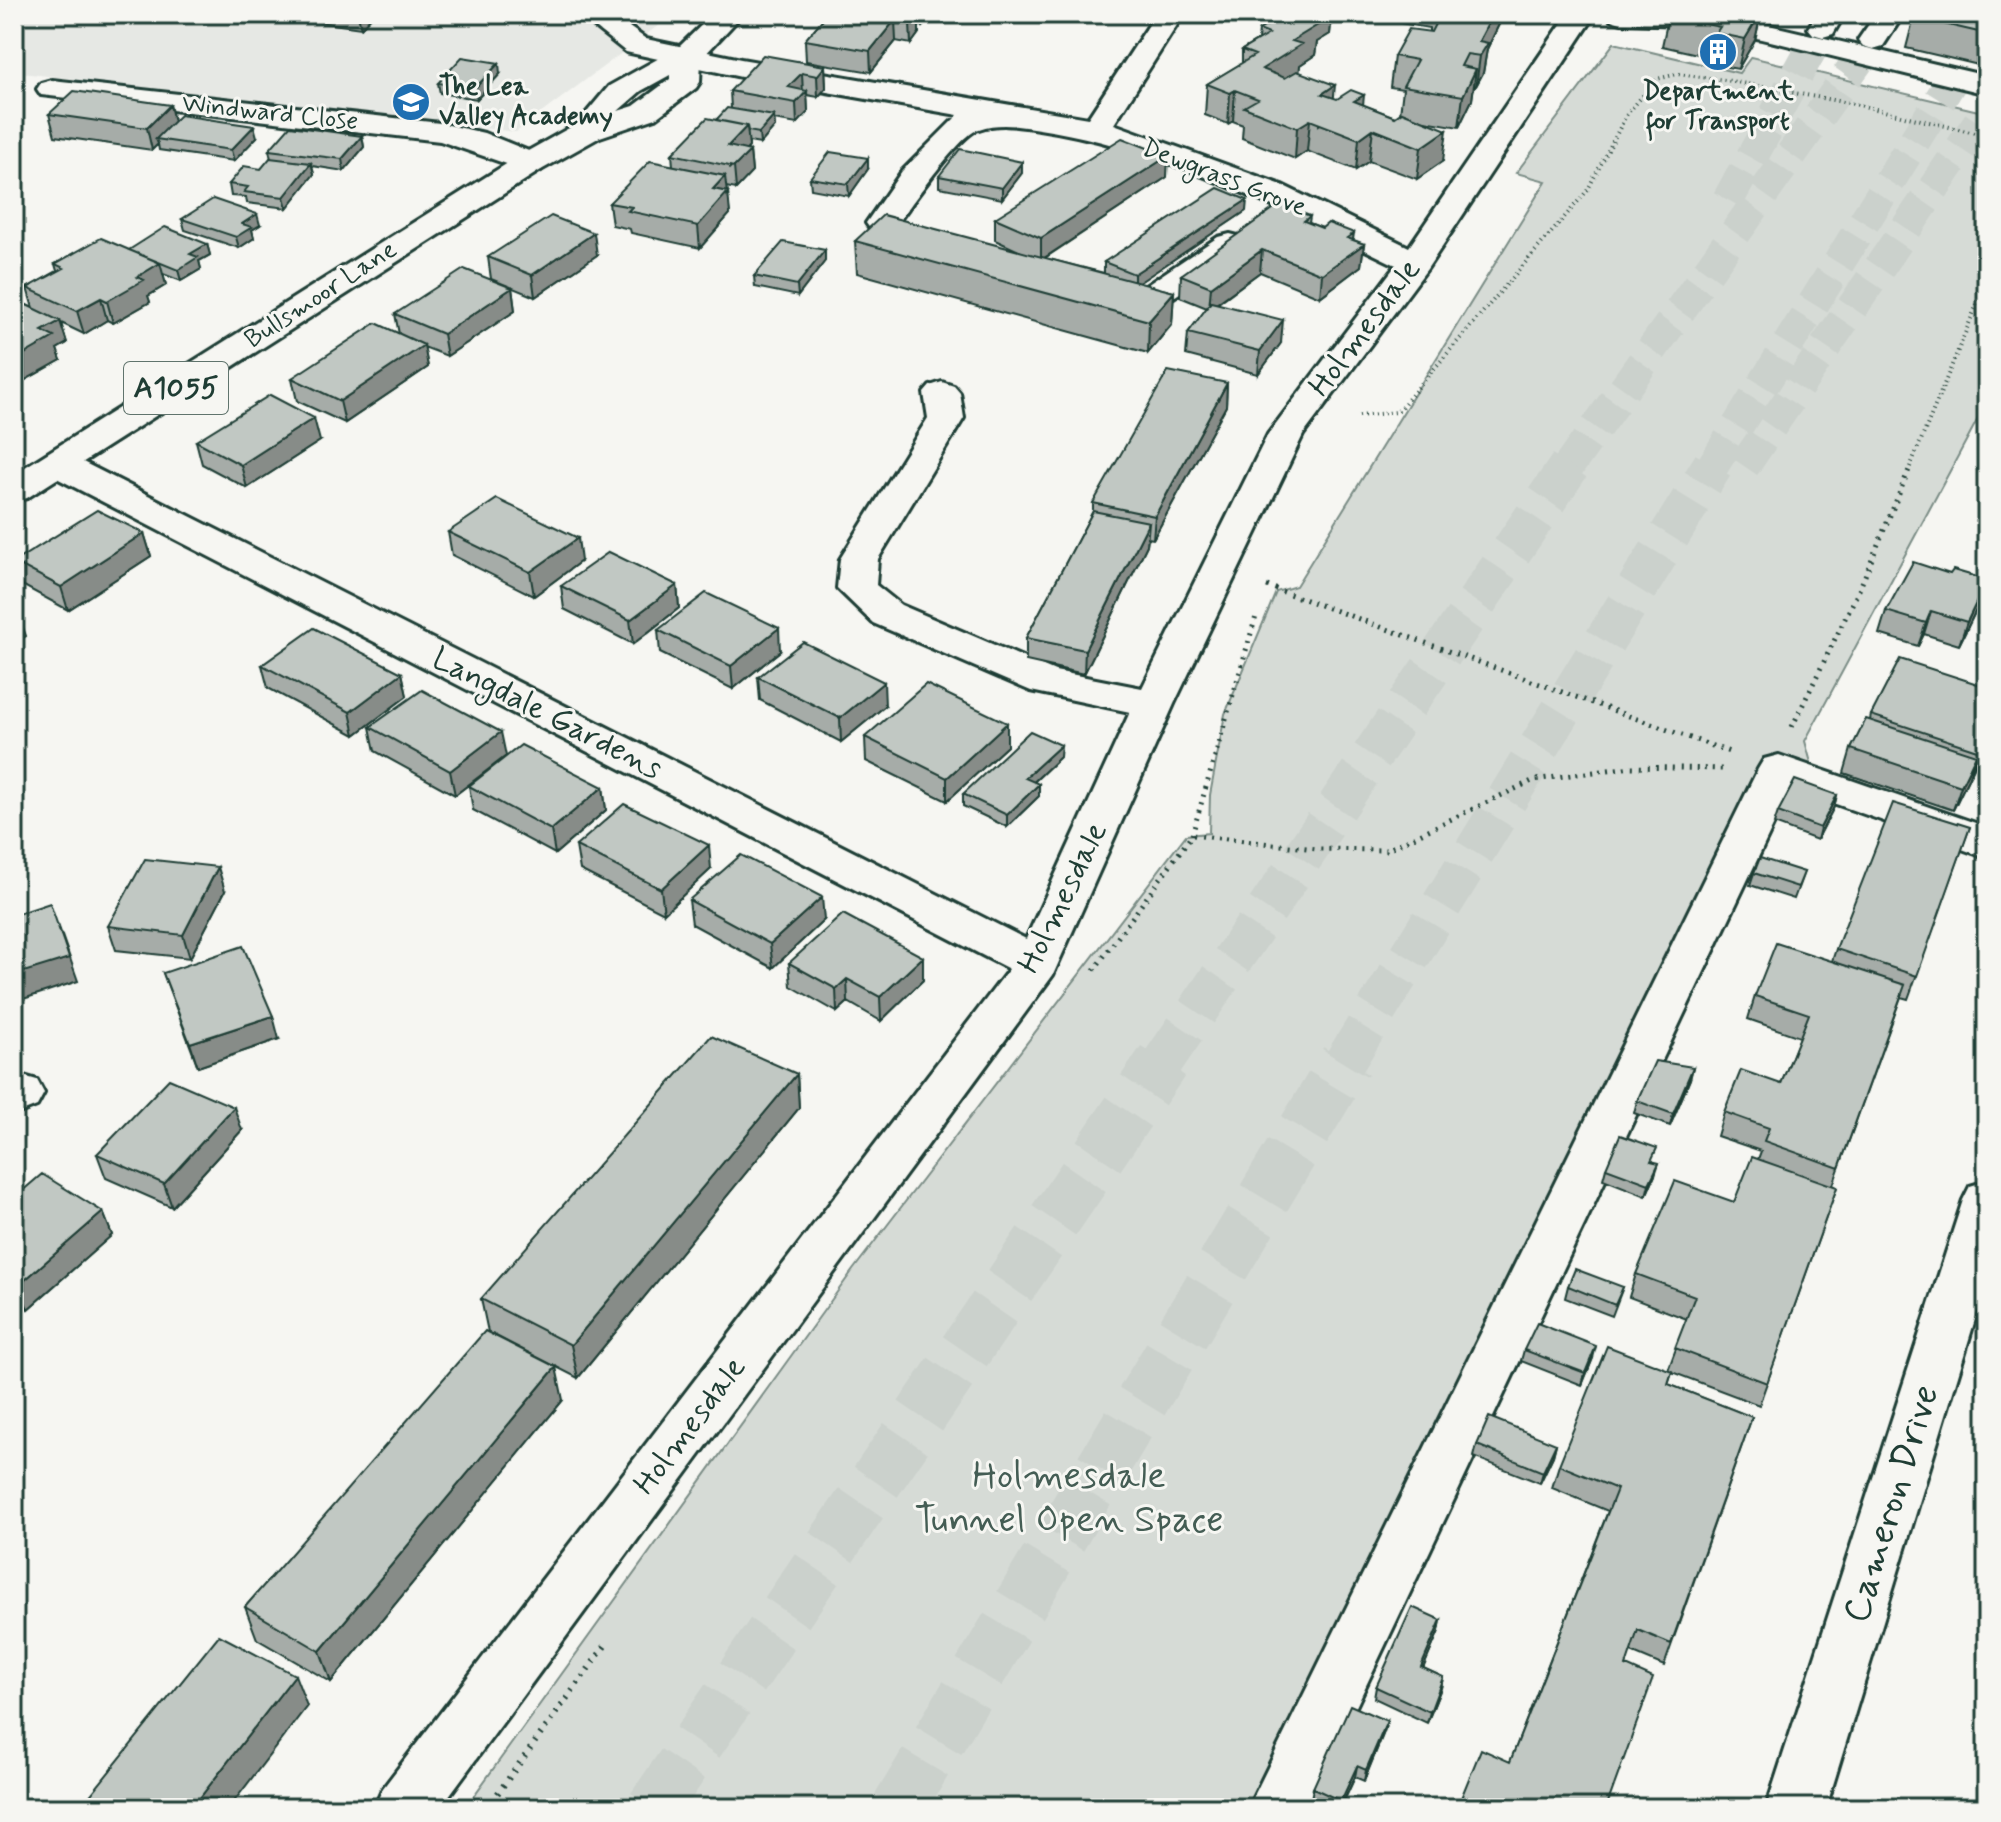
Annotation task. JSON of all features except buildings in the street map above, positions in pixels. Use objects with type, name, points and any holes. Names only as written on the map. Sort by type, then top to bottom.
[{"type":"main road","points":[[592,14],[636,46],[1006,115]]},
{"type":"main road","name":"Bullsmoor Lane","points":[[14,490],[530,163],[589,130],[645,112],[685,82],[686,55],[729,14]]},
{"type":"main road","points":[[1096,128],[1170,14]]},
{"type":"main road","name":"Holmesdale","points":[[404,1808],[1037,964],[1154,704],[1286,434],[1415,262],[1582,14]]},
{"type":"main road","points":[[1621,14],[1685,16],[1746,27],[1987,85]]},
{"type":"main road","points":[[1873,40],[1890,14]]},
{"type":"main road","name":"Windward Close","points":[[52,89],[440,132],[473,140],[530,163]]},
{"type":"main road","name":"Dewgrass Grove","points":[[882,223],[913,178],[966,122],[1006,115],[1096,128],[1272,216],[1415,262]]},
{"type":"main road","points":[[1144,302],[1272,216]]},
{"type":"main road","points":[[942,393],[946,418],[859,559],[856,588],[887,614],[1045,682],[1154,704]]},
{"type":"main road","name":"Langdale Gardens","points":[[58,464],[1037,964]]},
{"type":"main road","points":[[1278,1808],[1779,769],[1987,843]]},
{"type":"main road","name":"Cameron Drive","points":[[1796,1808],[1987,1200]]},
{"type":"path","points":[[1352,417],[1397,412],[1587,191],[1627,114],[1657,79],[1677,74],[1725,80],[1859,105],[1987,136]]},
{"type":"path","points":[[1779,769],[1784,743],[1859,590],[1987,280]]},
{"type":"path","points":[[1090,975],[1192,835],[1265,586],[1779,769]]},
{"type":"path","points":[[1192,835],[1316,849],[1386,850],[1534,780],[1631,767],[1779,769]]},
{"type":"path","points":[[487,1808],[608,1641]]},
{"type":"shaded area","name":"The Lea Valley Academy","points":[[14,14],[669,14],[659,25],[516,132],[14,72]]},
{"type":"green space","name":"Holmesdale Tunnel Open Space","points":[[1614,43],[1739,73],[1751,57],[1987,113],[1987,402],[1805,741],[1813,770],[1770,756],[1262,1808],[465,1808],[853,1270],[1186,835],[1209,833],[1210,795],[1225,714],[1276,592],[1296,586],[1546,181],[1516,173]]},
{"type":"tunnel","points":[[1712,467],[1987,24]]},
{"type":"tunnel","points":[[1728,200],[1823,28]]},
{"type":"tunnel","points":[[1568,467],[1873,40]]},
{"type":"tunnel","points":[[1744,466],[1987,110]]},
{"type":"tunnel","points":[[1162,1063],[1570,465]]},
{"type":"tunnel","points":[[1344,1063],[1713,465]]},
{"type":"tunnel","points":[[653,1808],[1163,1061]]},
{"type":"tunnel","points":[[898,1808],[1346,1061]]},
{"type":"place","name":"Department for Transport","points":[[1718,52]]},
{"type":"place","name":"The Lea Valley Academy","points":[[411,102]]}]
